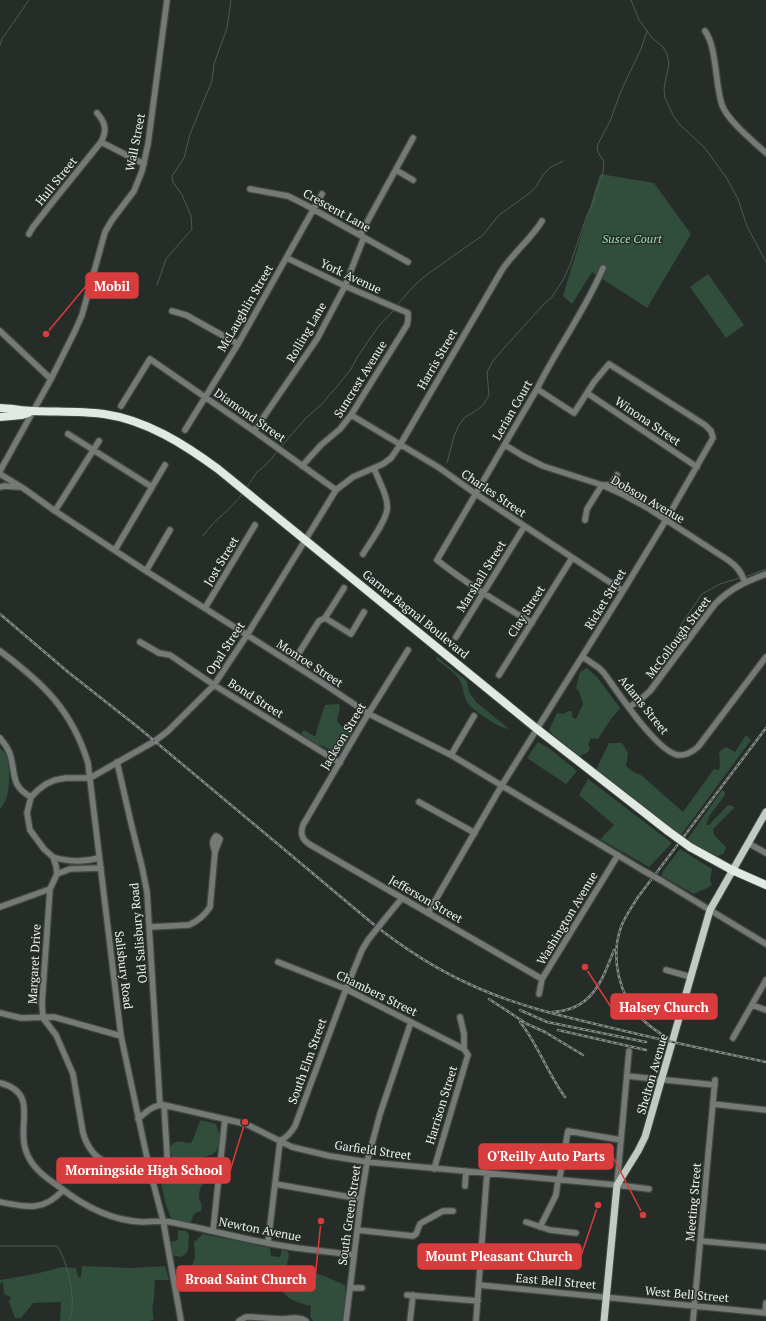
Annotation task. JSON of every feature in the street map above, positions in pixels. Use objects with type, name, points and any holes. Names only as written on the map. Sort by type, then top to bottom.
[{"type":"highway","name":"Garner Bagnal Boulevard","points":[[0,408],[106,414],[127,419],[166,435],[190,448],[218,469],[537,730],[668,831],[690,847],[732,870],[766,885]]},
{"type":"highway","name":"Garner Bagnal Boulevard","points":[[0,417],[22,415],[33,411]]},
{"type":"main road","name":"Shelton Avenue","points":[[617,1185],[638,1152],[645,1137],[710,910],[766,812]]},
{"type":"main road","points":[[604,1321],[617,1185]]},
{"type":"street","name":"Wall Street","points":[[0,471],[51,379],[80,320],[105,232],[112,220],[134,191],[144,164],[167,0]]},
{"type":"street","points":[[705,31],[710,41],[723,107],[732,120],[766,153]]},
{"type":"street","points":[[97,113],[103,119],[105,127],[105,135],[101,142],[144,164]]},
{"type":"street","name":"Rolling Lane","points":[[254,431],[311,350],[344,286],[362,236],[413,138]]},
{"type":"street","name":"Hull Street","points":[[29,234],[46,210],[101,142]]},
{"type":"street","points":[[396,170],[413,180]]},
{"type":"street","name":"Crescent Lane","points":[[250,189],[288,196],[408,262]]},
{"type":"street","name":"McLaughlin Street","points":[[185,430],[238,344],[322,194]]},
{"type":"street","name":"Harris Street","points":[[336,490],[353,477],[383,464],[391,458],[502,270],[508,261],[532,236],[542,221]]},
{"type":"street","name":"York Avenue","points":[[287,258],[344,286],[408,313]]},
{"type":"street","name":"Lerian Court","points":[[483,593],[459,578],[437,560],[537,389],[548,366],[592,292],[603,268]]},
{"type":"street","points":[[172,311],[186,315],[238,344]]},
{"type":"street","name":"Suncrest Avenue","points":[[302,466],[321,445],[340,429],[351,415],[407,325],[408,313]]},
{"type":"street","points":[[0,331],[51,379]]},
{"type":"street","name":"Diamond Street","points":[[121,406],[150,359],[336,490]]},
{"type":"street","name":"Ricket Street","points":[[428,913],[502,785],[583,657],[666,520],[713,438],[711,431],[705,425],[609,364],[587,393]]},
{"type":"street","points":[[537,389],[574,413],[587,393]]},
{"type":"street","name":"Winona Street","points":[[587,393],[697,467]]},
{"type":"street","name":"Charles Street","points":[[351,415],[438,467],[524,527],[623,591]]},
{"type":"street","points":[[68,434],[152,486]]},
{"type":"street","points":[[55,511],[99,441]]},
{"type":"street","name":"Dobson Avenue","points":[[505,445],[543,466],[602,485],[640,504],[736,566],[742,573],[745,582]]},
{"type":"street","points":[[114,550],[165,465]]},
{"type":"street","points":[[363,554],[384,518],[387,509],[386,500],[374,468]]},
{"type":"street","name":"Monroe Street","points":[[0,474],[146,571],[369,714],[451,755],[766,944]]},
{"type":"street","points":[[610,484],[617,475]]},
{"type":"street","points":[[585,520],[588,509],[602,485],[610,484],[621,489],[623,485]]},
{"type":"street","points":[[0,487],[9,486],[23,488]]},
{"type":"street","name":"Opal Street","points":[[90,778],[155,741],[168,731],[214,685],[306,541],[336,490]]},
{"type":"street","name":"Jost Street","points":[[205,608],[256,525]]},
{"type":"street","name":"Marshall Street","points":[[456,637],[524,527]]},
{"type":"street","points":[[146,571],[170,530]]},
{"type":"street","name":"Clay Street","points":[[499,675],[572,558]]},
{"type":"street","name":"McCollough Street","points":[[629,707],[650,691],[715,604],[724,595],[733,588],[745,582],[766,574]]},
{"type":"street","points":[[292,664],[319,621],[325,618],[344,588]]},
{"type":"street","points":[[483,593],[532,623]]},
{"type":"street","points":[[325,618],[351,634],[364,612]]},
{"type":"street","name":"Bond Street","points":[[140,642],[156,652],[170,655],[214,685],[340,763]]},
{"type":"street","name":"Jackson Street","points":[[301,836],[303,824],[408,650]]},
{"type":"street","name":"Salisbury Road","points":[[0,651],[41,684],[60,705],[84,749],[88,763],[121,1036],[138,1119],[163,1220],[181,1321]]},
{"type":"street","name":"Adams Street","points":[[583,657],[599,668],[639,721],[660,744],[671,753],[678,755],[685,755],[698,747],[766,657]]},
{"type":"street","points":[[451,755],[474,716]]},
{"type":"street","points":[[0,738],[7,747],[10,755],[14,779],[17,785],[31,797]]},
{"type":"street","name":"Old Salisbury Road","points":[[118,762],[131,823],[144,873],[150,927],[162,1105],[168,1169]]},
{"type":"street","points":[[90,778],[66,778],[46,784],[31,797],[27,813],[30,830],[44,849],[53,857],[66,861],[99,858]]},
{"type":"street","points":[[419,802],[475,832]]},
{"type":"street","name":"Jefferson Street","points":[[301,836],[304,841],[309,844],[542,979]]},
{"type":"street","points":[[748,843],[766,853]]},
{"type":"street","points":[[150,927],[189,925],[207,913],[210,907],[215,852]]},
{"type":"street","name":"Washington Avenue","points":[[539,994],[542,979],[618,855]]},
{"type":"street","points":[[53,857],[57,874],[70,869],[101,868]]},
{"type":"street","name":"Margaret Drive","points":[[57,874],[50,889],[42,1002],[43,1018],[56,1036],[73,1074],[83,1132],[86,1142],[91,1150],[98,1157],[112,1165],[128,1168],[149,1167]]},
{"type":"street","points":[[0,907],[50,889]]},
{"type":"street","name":"South Elm Street","points":[[280,1141],[286,1137],[295,1126],[362,950],[368,940],[402,898]]},
{"type":"street","name":"Chambers Street","points":[[278,962],[346,989],[464,1049]]},
{"type":"street","points":[[666,970],[691,977]]},
{"type":"street","points":[[733,1038],[766,980]]},
{"type":"street","points":[[752,1005],[766,1010]]},
{"type":"street","points":[[0,1013],[21,1018],[54,1017],[121,1036]]},
{"type":"street","points":[[460,1017],[463,1025],[464,1049]]},
{"type":"street","name":"South Green Street","points":[[346,1321],[367,1162],[380,1114],[411,1022]]},
{"type":"street","name":"Harrison Street","points":[[434,1169],[468,1055],[464,1049]]},
{"type":"street","points":[[617,1185],[629,1051]]},
{"type":"street","points":[[626,1076],[662,1079]]},
{"type":"street","name":"Meeting Street","points":[[662,1079],[715,1083],[693,1321]]},
{"type":"street","name":"Newton Avenue","points":[[0,1084],[17,1092],[22,1099],[25,1108],[23,1142],[30,1161],[37,1170],[62,1190],[86,1206],[107,1215],[143,1222],[163,1220],[268,1243],[354,1255]]},
{"type":"street","points":[[713,1104],[766,1110]]},
{"type":"street","points":[[138,1119],[145,1113],[162,1105]]},
{"type":"street","name":"Garfield Street","points":[[162,1105],[252,1126],[292,1147],[330,1156],[367,1162],[434,1169],[649,1189]]},
{"type":"street","points":[[213,1231],[226,1119]]},
{"type":"street","points":[[540,1227],[556,1195],[568,1131],[621,1140]]},
{"type":"street","points":[[268,1243],[280,1141]]},
{"type":"street","points":[[465,1186],[466,1171]]},
{"type":"street","points":[[476,1321],[487,1173]]},
{"type":"street","points":[[275,1184],[361,1199]]},
{"type":"street","points":[[0,1202],[19,1206],[40,1206],[49,1203],[62,1190]]},
{"type":"street","points":[[357,1230],[412,1236],[416,1234],[420,1224],[423,1222],[443,1211],[453,1211]]},
{"type":"street","points":[[526,1222],[550,1230],[576,1233]]},
{"type":"street","points":[[701,1241],[766,1247]]},
{"type":"street","name":"East Bell Street","points":[[479,1285],[607,1297]]},
{"type":"street","points":[[350,1288],[362,1288]]},
{"type":"street","points":[[410,1321],[410,1295],[478,1300]]},
{"type":"street","name":"West Bell Street","points":[[607,1297],[766,1312]]},
{"type":"street","points":[[766,1303],[766,1312]]},
{"type":"street","points":[[239,1321],[246,1317],[280,1319],[295,1318],[306,1321]]},
{"type":"green space","name":"Susce Court","points":[[600,174],[654,183],[691,234],[647,308],[592,272],[572,304],[563,296]]},
{"type":"green space","points":[[708,274],[744,325],[726,338],[690,287]]},
{"type":"green space","points":[[436,656],[467,681],[469,692],[476,702],[509,729],[493,723],[467,702],[458,678],[450,669],[437,660]]},
{"type":"green space","points":[[587,668],[597,677],[620,708],[598,739],[591,738],[588,745],[590,749],[588,752],[578,757],[549,730],[557,713],[563,714],[571,711],[572,717],[576,719],[583,704],[579,691],[576,688],[580,672]]},
{"type":"green space","points":[[339,704],[340,707],[337,721],[342,727],[354,733],[344,747],[335,752],[323,746],[317,745],[301,733],[304,730],[314,736],[316,735],[325,705]]},
{"type":"green space","points":[[746,735],[751,740],[681,835],[595,772],[609,743],[622,743],[628,753],[626,766],[633,772],[641,775],[683,812],[714,769],[719,770],[719,752],[726,747],[735,752]]},
{"type":"green space","points":[[538,742],[549,748],[577,771],[566,784],[527,758]]},
{"type":"green space","points":[[0,748],[8,756],[9,784],[4,804],[0,809]]},
{"type":"green space","points":[[588,779],[672,843],[649,867],[600,839],[614,825],[579,795]]},
{"type":"green space","points":[[722,790],[725,792],[725,795],[710,815],[706,825],[709,825],[727,806],[729,805],[735,807],[713,829],[714,835],[726,847],[724,853],[718,856],[687,840]]},
{"type":"green space","points":[[680,849],[712,869],[710,880],[712,885],[694,894],[662,876],[663,871]]},
{"type":"green space","points":[[201,1120],[216,1124],[220,1136],[217,1150],[213,1154],[201,1158],[196,1166],[208,1177],[199,1192],[199,1198],[202,1206],[201,1211],[194,1214],[190,1223],[171,1218],[165,1202],[156,1159],[170,1158],[172,1156],[170,1147],[177,1142],[191,1143]]},
{"type":"green space","points":[[178,1230],[186,1231],[189,1234],[188,1250],[186,1254],[180,1257],[172,1255],[171,1242],[178,1240]]},
{"type":"green space","points":[[203,1234],[270,1248],[271,1256],[280,1257],[282,1250],[288,1251],[289,1255],[286,1269],[293,1265],[308,1267],[312,1272],[345,1285],[346,1296],[344,1321],[313,1321],[310,1316],[311,1306],[288,1298],[281,1290],[275,1277],[267,1285],[245,1284],[219,1275],[191,1276],[191,1268],[195,1257],[194,1242]]},
{"type":"green space","points":[[82,1266],[132,1268],[165,1266],[169,1280],[155,1280],[152,1310],[154,1319],[150,1321],[60,1321],[61,1302],[33,1303],[21,1318],[15,1318],[9,1301],[11,1297],[4,1294],[3,1282],[0,1285],[0,1280],[35,1274],[62,1267],[76,1268],[78,1277],[81,1277]]},
{"type":"waterway","points":[[0,45],[2,39],[29,0]]},
{"type":"waterway","points":[[157,285],[166,259],[192,229],[191,216],[182,195],[173,182],[172,176],[184,158],[190,134],[212,81],[214,64],[227,28],[231,0]]},
{"type":"waterway","points":[[631,0],[639,20],[651,37],[663,47],[667,54],[669,64],[664,88],[665,98],[673,115],[679,124],[704,147],[726,177],[738,199],[747,226],[766,262]]},
{"type":"waterway","points":[[447,463],[454,436],[459,425],[464,418],[484,404],[489,395],[487,372],[493,361],[552,297],[563,280],[570,265],[603,173],[604,162],[598,152],[597,146],[610,121],[621,91],[641,49],[647,31]]},
{"type":"waterway","points":[[397,305],[425,276],[483,235],[499,215],[536,187],[543,175],[551,167],[563,161]]},
{"type":"waterway","points":[[280,448],[306,418],[321,405],[339,384],[351,369],[378,327],[394,310]]},
{"type":"waterway","points":[[247,487],[257,472],[269,462],[278,450]]},
{"type":"waterway","points":[[203,536],[212,524],[234,504],[243,493]]},
{"type":"waterway","points":[[745,577],[766,569]]},
{"type":"waterway","points":[[662,657],[670,647],[682,623],[702,594],[720,584],[740,578]]},
{"type":"waterway","points":[[0,1246],[57,1246],[64,1259],[71,1285],[72,1309],[69,1321]]},
{"type":"railway","points":[[0,614],[372,923],[407,949],[431,964],[456,978],[486,991],[538,1009],[573,1019],[766,1062]]},
{"type":"railway","points":[[669,1039],[648,1025],[642,1019],[634,1010],[622,988],[616,951],[621,927],[638,897],[766,728]]},
{"type":"railway","points":[[553,1012],[566,1010],[577,1006],[594,992],[600,983],[614,950]]},
{"type":"railway","points":[[489,999],[527,1024],[545,1032],[583,1055]]},
{"type":"railway","points":[[520,1010],[547,1022],[646,1042]]},
{"type":"railway","points":[[520,1022],[565,1097]]},
{"type":"railway","points":[[558,1030],[646,1050]]},
{"type":"place","name":"Mobil","points":[[46,334]]},
{"type":"place","name":"Halsey Church","points":[[585,967]]},
{"type":"place","name":"Morningside High School","points":[[245,1122]]},
{"type":"place","name":"Mount Pleasant Church","points":[[598,1205]]},
{"type":"place","name":"O'Reilly Auto Parts","points":[[643,1215]]},
{"type":"place","name":"Broad Saint Church","points":[[321,1221]]}]
